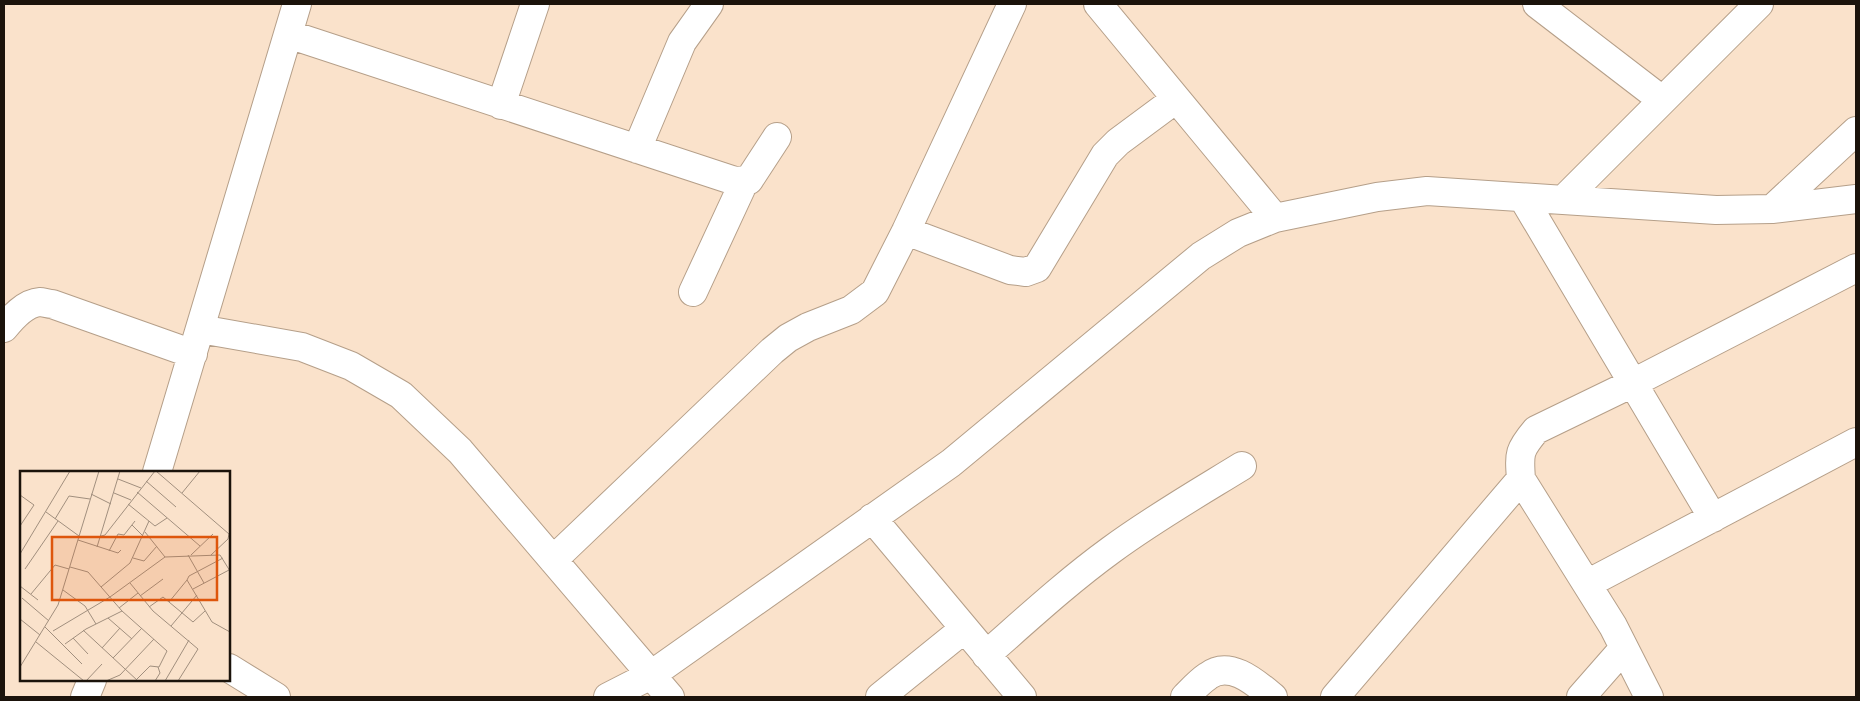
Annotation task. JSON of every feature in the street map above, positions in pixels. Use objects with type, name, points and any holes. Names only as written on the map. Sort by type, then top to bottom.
[{"type":"street","points":[[157,471],[298,4]]},
{"type":"street","points":[[501,105],[535,4]]},
{"type":"street","points":[[637,149],[682,42],[709,4]]},
{"type":"street","points":[[553,560],[772,350],[808,327],[851,310],[874,292],[906,231],[1012,4]]},
{"type":"street","points":[[1098,4],[1275,218]]},
{"type":"street","points":[[1537,4],[1662,100]]},
{"type":"street","points":[[1563,200],[1759,4]]},
{"type":"street","points":[[288,34],[722,178],[744,182]]},
{"type":"street","points":[[906,231],[1010,270],[1026,272],[1037,268],[1105,155],[1118,142],[1176,99]]},
{"type":"street","points":[[1772,209],[1856,131]]},
{"type":"street","points":[[693,292],[744,182],[752,177],[777,137]]},
{"type":"street","points":[[608,697],[651,675],[951,463],[1201,256],[1238,233],[1275,218],[1377,196],[1427,191],[1716,210],[1772,209],[1856,199]]},
{"type":"street","points":[[1522,198],[1713,518]]},
{"type":"street","points":[[1649,697],[1613,626],[1521,479],[1519,456],[1525,443],[1536,430],[1633,383],[1856,268]]},
{"type":"street","points":[[4,328],[12,318],[39,302],[196,341],[302,347],[351,366],[401,394],[460,451],[670,697]]},
{"type":"street","points":[[1587,584],[1856,442]]},
{"type":"street","points":[[986,655],[1079,574],[1112,549],[1242,466]]},
{"type":"street","points":[[1335,697],[1521,479]]},
{"type":"street","points":[[872,518],[1022,697]]},
{"type":"street","points":[[880,697],[964,629]]},
{"type":"street","points":[[1581,697],[1624,648]]},
{"type":"street","points":[[230,669],[276,697]]},
{"type":"street","points":[[1185,697],[1209,674],[1223,670],[1241,674],[1273,697]]},
{"type":"street","points":[[86,697],[92,681]]}]
